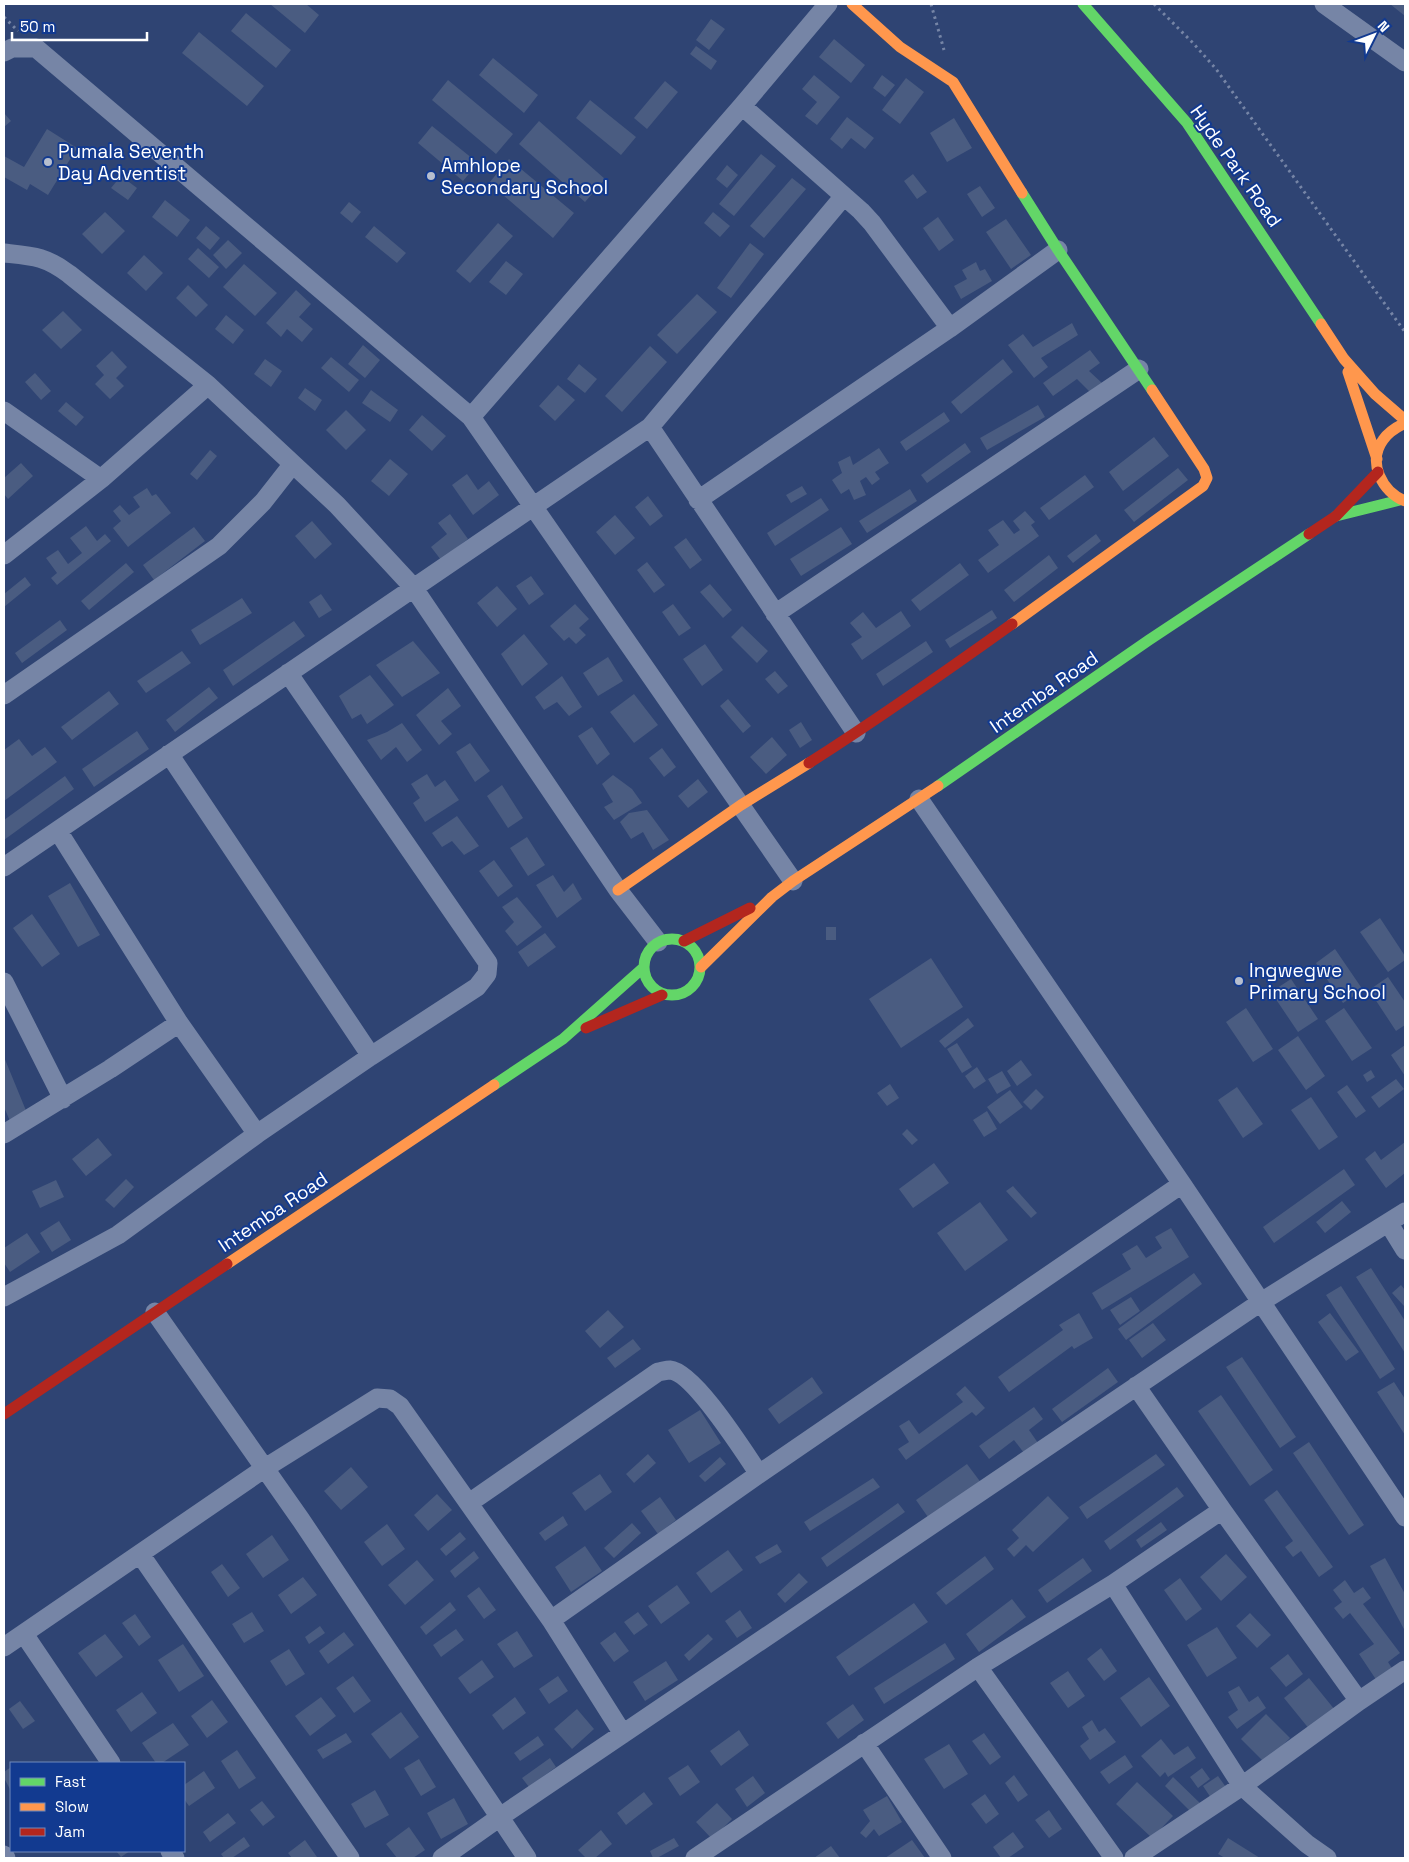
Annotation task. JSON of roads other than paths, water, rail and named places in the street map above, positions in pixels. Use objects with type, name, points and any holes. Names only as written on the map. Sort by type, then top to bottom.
[{"type":"street","points":[[470,417],[742,106],[828,4]]},
{"type":"street","points":[[618,890],[742,805],[856,733],[947,671],[1203,486],[1207,478],[1204,468],[1058,250],[952,82],[900,47],[852,4]]},
{"type":"street","name":"Hyde Park Road","points":[[1083,4],[1187,123],[1344,359]]},
{"type":"street","points":[[1324,4],[1405,62]]},
{"type":"street","points":[[4,52],[12,48],[36,48],[470,417],[742,805],[761,837],[792,881]]},
{"type":"street","points":[[742,106],[872,223],[950,328]]},
{"type":"street","points":[[4,867],[650,427],[844,196]]},
{"type":"street","points":[[698,500],[950,328],[1058,250]]},
{"type":"street","points":[[4,253],[39,257],[54,263],[208,385],[337,505],[413,587],[618,890],[658,942]]},
{"type":"street","points":[[1344,359],[1375,394],[1405,422],[1392,430],[1381,442],[1376,459]]},
{"type":"street","points":[[1344,359],[1364,414],[1382,483],[1390,493],[1403,500]]},
{"type":"street","points":[[775,614],[1139,369]]},
{"type":"street","points":[[4,555],[102,479],[208,385]]},
{"type":"street","points":[[4,411],[102,479]]},
{"type":"street","points":[[650,427],[856,733]]},
{"type":"street","points":[[4,695],[219,546],[263,502],[292,464]]},
{"type":"street","points":[[1336,516],[1378,472]]},
{"type":"street","points":[[1336,516],[1403,500]]},
{"type":"street","name":"Intemba Road","points":[[772,897],[792,881],[919,799],[1150,640],[1336,516]]},
{"type":"street","points":[[4,1297],[118,1235],[257,1134],[371,1056],[477,987],[487,974],[488,963],[288,673]]},
{"type":"street","points":[[169,754],[371,1056]]},
{"type":"street","points":[[919,799],[1182,1184],[1405,1517]]},
{"type":"street","points":[[58,831],[179,1023],[257,1134]]},
{"type":"street","points":[[684,941],[772,897]]},
{"type":"street","points":[[563,1039],[662,995],[680,995],[695,985],[701,967],[772,897]]},
{"type":"street","points":[[662,995],[648,984],[643,968],[646,953],[658,942],[671,938],[684,941],[696,952],[701,967]]},
{"type":"street","points":[[563,1039],[643,968]]},
{"type":"street","points":[[4,982],[63,1099]]},
{"type":"street","points":[[4,1134],[63,1099],[179,1023]]},
{"type":"street","name":"Intemba Road","points":[[4,1414],[563,1039]]},
{"type":"street","points":[[551,1620],[759,1474],[1182,1184]]},
{"type":"street","points":[[442,1858],[1261,1302],[1389,1224],[1405,1212]]},
{"type":"street","points":[[1389,1224],[1405,1250]]},
{"type":"street","points":[[155,1312],[265,1468],[527,1858]]},
{"type":"street","points":[[469,1504],[658,1372],[670,1370],[686,1377],[701,1393],[759,1474]]},
{"type":"street","points":[[1136,1386],[1359,1701]]},
{"type":"street","points":[[4,1647],[265,1468],[377,1398],[390,1399],[400,1406],[551,1620],[623,1734]]},
{"type":"street","points":[[695,1858],[978,1667],[1113,1584],[1222,1510]]},
{"type":"street","points":[[140,1554],[350,1858]]},
{"type":"street","points":[[1113,1584],[1242,1786],[1307,1844],[1327,1858]]},
{"type":"street","points":[[24,1634],[111,1762]]},
{"type":"street","points":[[978,1667],[1114,1858]]},
{"type":"street","points":[[1134,1858],[1242,1786],[1405,1670]]},
{"type":"street","points":[[864,1744],[942,1858]]},
{"type":"place","name":"Pumala Seventh Day Adventist","points":[[48,162]]},
{"type":"place","name":"Amhlope Secondary School","points":[[431,176]]},
{"type":"place","name":"Ingwegwe Primary School","points":[[1239,981]]}]
